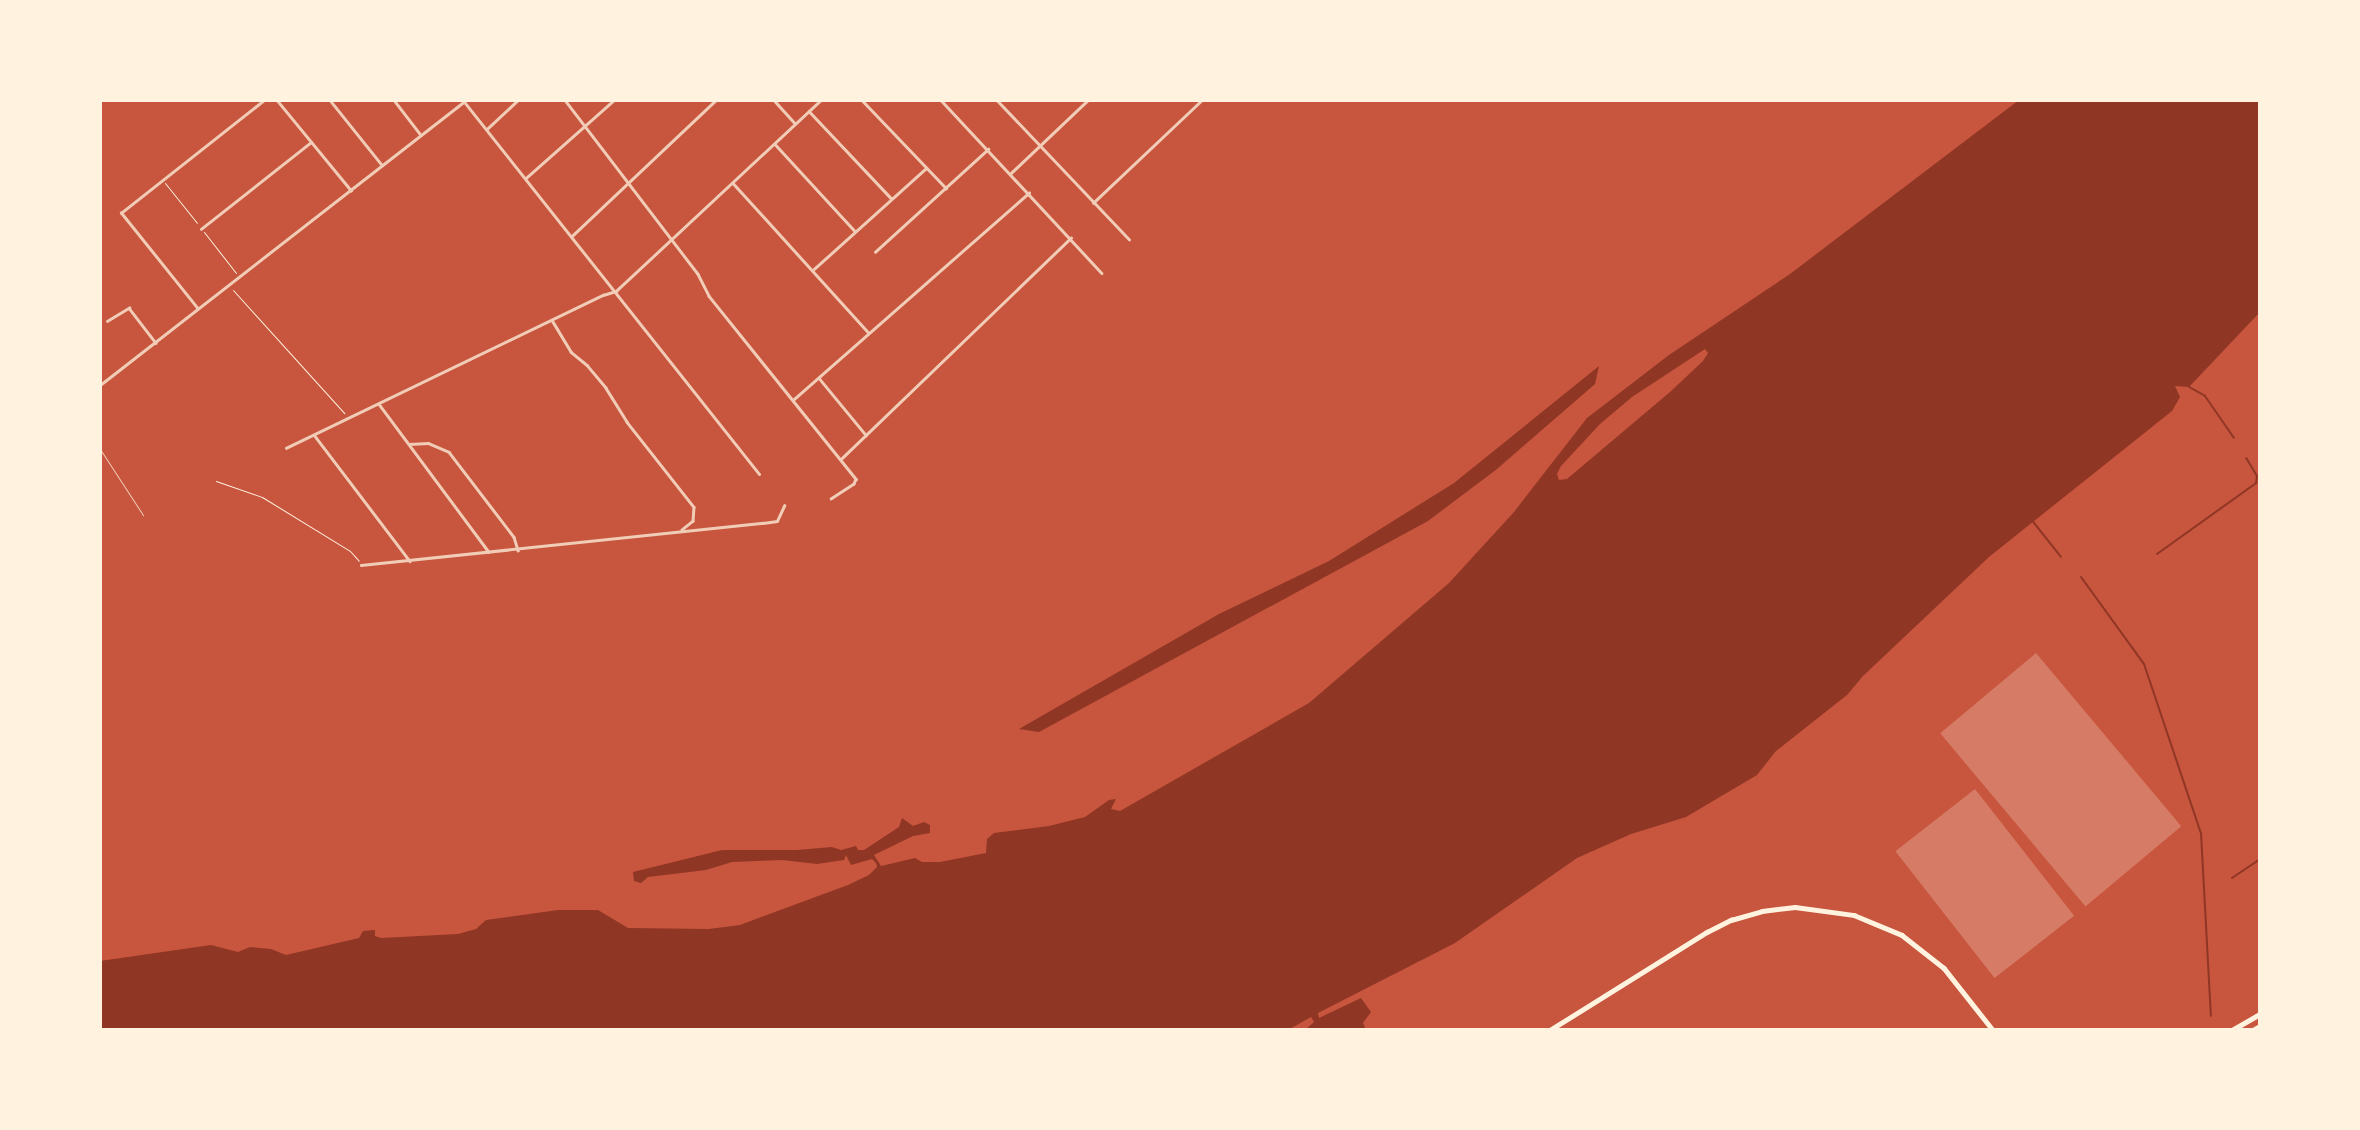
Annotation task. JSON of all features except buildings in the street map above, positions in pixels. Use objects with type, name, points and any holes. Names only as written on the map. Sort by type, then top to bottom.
[{"type":"main road","points":[[1550,1030],[1689,942],[1731,920],[1762,911],[1795,907],[1854,915],[1902,935],[1944,968],[1993,1030]]},
{"type":"main road","points":[[2232,1030],[2260,1014]]},
{"type":"main road","points":[[2253,1030],[2260,1026]]},
{"type":"street","points":[[199,310],[121,213],[264,100]]},
{"type":"street","points":[[277,100],[351,190]]},
{"type":"street","points":[[330,100],[382,165]]},
{"type":"street","points":[[394,100],[421,135]]},
{"type":"street","points":[[487,129],[518,100]]},
{"type":"street","points":[[565,100],[673,240],[704,283],[709,296],[856,479],[855,484],[831,499]]},
{"type":"street","points":[[526,178],[614,100]]},
{"type":"street","points":[[572,236],[716,100]]},
{"type":"street","points":[[774,100],[796,124]]},
{"type":"street","points":[[286,448],[616,291],[821,100]]},
{"type":"street","points":[[862,100],[946,188]]},
{"type":"street","points":[[942,100],[1102,273]]},
{"type":"street","points":[[997,100],[1129,239]]},
{"type":"street","points":[[1011,173],[1088,100]]},
{"type":"street","points":[[1093,203],[1202,100]]},
{"type":"street","points":[[100,385],[464,101],[760,474]]},
{"type":"street","points":[[809,111],[892,199]]},
{"type":"street","points":[[201,229],[311,142]]},
{"type":"street","points":[[775,144],[855,231]]},
{"type":"street","points":[[875,252],[988,149]]},
{"type":"street","points":[[814,269],[926,168]]},
{"type":"street","points":[[733,183],[869,332]]},
{"type":"street","points":[[793,400],[1029,193]]},
{"type":"street","points":[[841,459],[1071,238]]},
{"type":"street","points":[[107,321],[129,308],[156,343]]},
{"type":"street","points":[[552,320],[571,352],[587,365],[606,388],[627,422],[694,507],[695,517],[690,525],[675,533]]},
{"type":"street","points":[[819,378],[866,435]]},
{"type":"street","points":[[379,404],[489,552]]},
{"type":"street","points":[[314,436],[410,561]]},
{"type":"street","points":[[409,444],[428,443],[449,452],[514,537],[517,550]]},
{"type":"street","points":[[362,565],[777,521],[784,506]]},
{"type":"lane","points":[[100,449],[143,515]]},
{"type":"path","points":[[229,285],[338,409],[351,418]]},
{"type":"path","points":[[216,481],[262,497],[350,551],[362,565]]},
{"type":"shaded area","points":[[2019,100],[2260,100],[2260,312],[2189,387],[2175,386],[2180,397],[2172,411],[1989,557],[1863,676],[1847,695],[1776,751],[1757,775],[1686,817],[1631,834],[1577,858],[1455,943],[1318,1013],[1319,1018],[1361,998],[1371,1012],[1363,1023],[1366,1030],[1305,1030],[1314,1022],[1311,1017],[1288,1030],[100,1030],[100,961],[211,945],[238,952],[250,947],[271,949],[286,955],[359,938],[363,931],[375,930],[375,936],[381,938],[458,934],[476,929],[486,920],[558,910],[598,910],[628,928],[709,929],[740,925],[848,885],[869,875],[877,867],[876,863],[872,859],[851,865],[846,855],[844,860],[817,864],[782,860],[732,862],[706,870],[648,877],[641,883],[634,881],[633,872],[722,850],[832,847],[841,850],[856,846],[858,850],[864,850],[899,827],[902,818],[913,826],[924,822],[930,825],[930,833],[913,836],[874,855],[881,866],[915,858],[922,862],[940,862],[986,853],[987,839],[994,833],[1049,826],[1085,817],[1109,800],[1116,799],[1111,809],[1120,811],[1309,703],[1449,583],[1514,512],[1587,418],[1669,355],[1790,274]],"holes":[[[1705,349],[1708,353],[1670,392],[1567,479],[1559,480],[1557,474],[1561,466],[1600,424],[1632,397]]]},
{"type":"shaded area","points":[[1599,366],[1595,384],[1497,469],[1428,521],[1039,732],[1019,729],[1219,614],[1329,561],[1454,483]]},
{"type":"waterway","points":[[2189,387],[2205,396],[2234,438]]},
{"type":"waterway","points":[[2157,554],[2256,483],[2257,476],[2246,458]]},
{"type":"waterway","points":[[2031,519],[2061,557]]},
{"type":"waterway","points":[[2081,577],[2144,664],[2201,833],[2211,1016]]},
{"type":"waterway","points":[[2232,878],[2260,859]]}]
